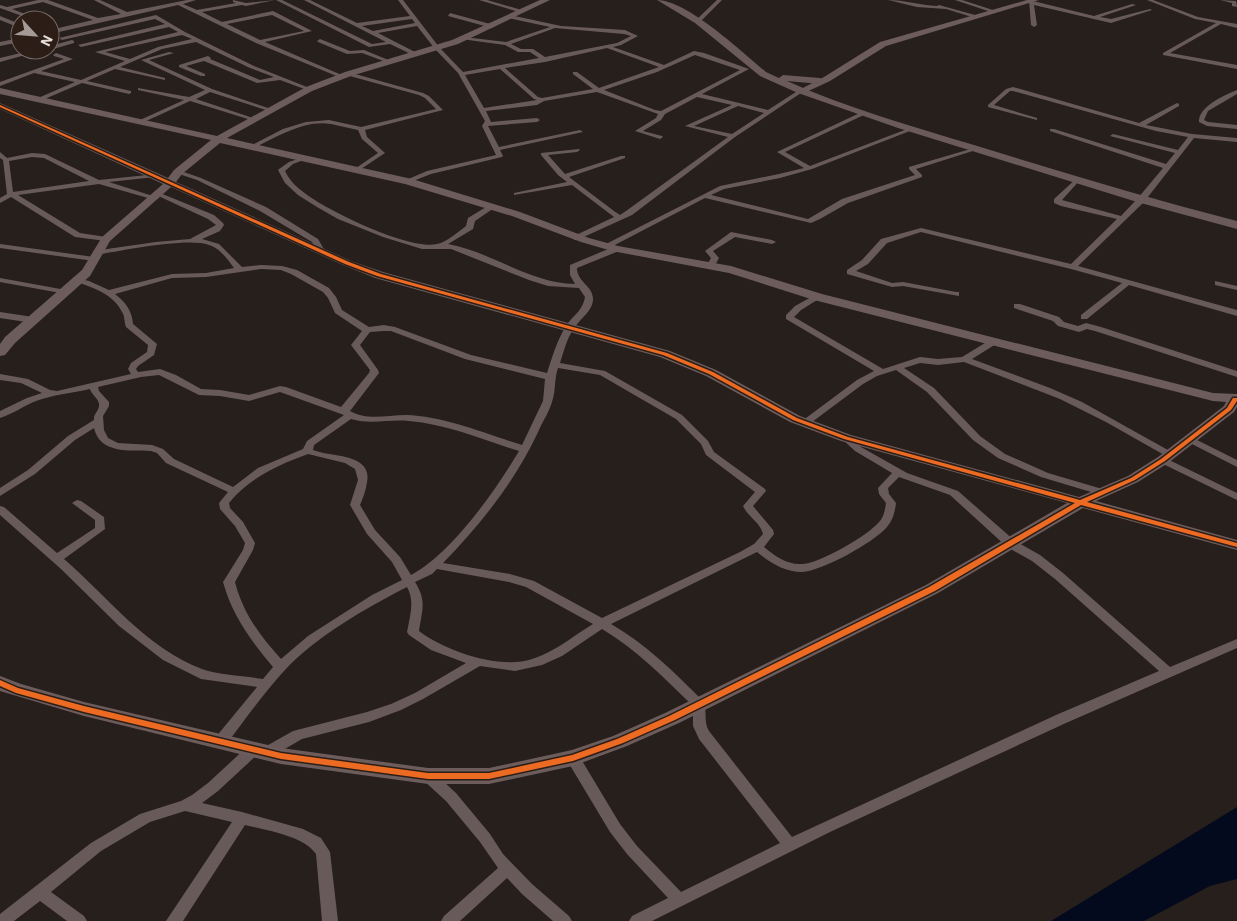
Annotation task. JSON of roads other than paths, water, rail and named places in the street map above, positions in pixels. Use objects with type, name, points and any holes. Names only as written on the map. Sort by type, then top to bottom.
[{"type":"main road","points":[[660,0],[699,20],[748,68],[801,91],[912,129],[1141,200],[1237,225]]},
{"type":"main road","points":[[667,0],[699,20],[758,66],[770,73],[770,76]]},
{"type":"main road","points":[[770,76],[821,80]]},
{"type":"street","points":[[7,9],[44,0],[98,20]]},
{"type":"street","points":[[96,0],[126,14]]},
{"type":"street","points":[[154,0],[165,6]]},
{"type":"street","points":[[60,30],[98,20],[194,0]]},
{"type":"street","points":[[232,0],[246,6],[273,0]]},
{"type":"street","points":[[278,0],[371,46],[392,42]]},
{"type":"street","points":[[306,0],[415,54]]},
{"type":"street","points":[[400,0],[437,48],[461,74],[488,121],[485,124]]},
{"type":"street","points":[[481,0],[522,11]]},
{"type":"street","points":[[0,352],[79,280],[91,266],[106,239],[157,196],[175,177],[220,138],[309,89],[388,61],[464,39],[546,0]]},
{"type":"street","points":[[699,20],[720,0]]},
{"type":"street","points":[[890,0],[917,6],[944,8],[972,15]]},
{"type":"street","points":[[928,0],[944,8]]},
{"type":"street","points":[[957,0],[991,11]]},
{"type":"street","points":[[1149,0],[1197,18],[1237,26]]},
{"type":"street","points":[[1222,0],[1234,2],[1234,5],[1237,6]]},
{"type":"street","points":[[1031,1],[1034,25]]},
{"type":"street","points":[[821,80],[821,77],[843,62],[896,35],[1031,1],[1113,21],[1150,10]]},
{"type":"street","points":[[178,3],[258,42],[345,75],[421,94],[427,97],[440,110],[361,129],[329,122],[306,124],[285,130],[254,146]]},
{"type":"street","points":[[196,12],[240,4]]},
{"type":"street","points":[[1094,17],[1134,5]]},
{"type":"street","points":[[0,6],[10,10]]},
{"type":"street","points":[[578,238],[621,218],[733,136],[801,91],[821,80],[827,79],[883,44],[991,11]]},
{"type":"street","points":[[220,24],[273,13],[309,31],[258,42]]},
{"type":"street","points":[[450,15],[492,26]]},
{"type":"street","points":[[62,38],[153,17],[224,53],[309,89]]},
{"type":"street","points":[[357,25],[414,17]]},
{"type":"street","points":[[461,74],[608,47],[629,40],[635,35],[625,32],[554,27],[510,17]]},
{"type":"street","points":[[1220,23],[1165,54],[1237,67]]},
{"type":"street","points":[[372,33],[419,24]]},
{"type":"street","points":[[81,45],[169,25]]},
{"type":"street","points":[[506,44],[554,27]]},
{"type":"street","points":[[98,52],[183,33]]},
{"type":"street","points":[[62,38],[98,52],[131,61]]},
{"type":"street","points":[[464,39],[506,44],[519,51],[531,50],[545,60]]},
{"type":"street","points":[[40,99],[160,48],[196,40]]},
{"type":"street","points":[[320,41],[349,53],[362,51],[388,61]]},
{"type":"street","points":[[60,45],[73,42]]},
{"type":"street","points":[[608,47],[664,67]]},
{"type":"street","points":[[160,48],[178,56]]},
{"type":"street","points":[[171,53],[144,60],[210,90],[271,110]]},
{"type":"street","points":[[204,75],[181,66],[224,53]]},
{"type":"street","points":[[482,110],[537,103],[542,100],[598,90],[664,67],[689,54],[698,53],[748,68]]},
{"type":"street","points":[[0,84],[70,58],[60,56]]},
{"type":"street","points":[[184,59],[191,62]]},
{"type":"street","points":[[204,59],[259,82],[280,78]]},
{"type":"street","points":[[501,67],[536,98],[542,100]]},
{"type":"street","points":[[116,68],[163,79]]},
{"type":"street","points":[[660,137],[638,131],[659,118],[662,113],[748,68]]},
{"type":"street","points":[[34,71],[129,92]]},
{"type":"street","points":[[575,73],[598,90],[654,112],[662,113]]},
{"type":"street","points":[[140,89],[191,99],[253,119]]},
{"type":"street","points":[[1035,119],[990,106],[1008,90],[1013,89],[1140,126],[1192,136],[1237,140]]},
{"type":"street","points":[[142,121],[210,90]]},
{"type":"street","points":[[0,91],[358,168],[491,206],[611,248],[711,265],[818,297],[1214,397],[1235,404]]},
{"type":"street","points":[[1237,92],[1206,110],[1201,121],[1207,124],[1237,127]]},
{"type":"street","points":[[697,95],[770,112]]},
{"type":"street","points":[[733,136],[688,126],[739,104]]},
{"type":"street","points":[[1140,126],[1177,105]]},
{"type":"street","points":[[0,106],[155,175]]},
{"type":"street","points":[[810,168],[780,152],[864,112]]},
{"type":"street","points":[[485,124],[537,120]]},
{"type":"street","points":[[408,181],[454,166],[500,156],[485,124]]},
{"type":"street","points":[[358,168],[382,153],[364,138],[361,129]]},
{"type":"street","points":[[220,742],[280,667],[330,626],[376,598],[409,582],[435,565],[465,534],[506,481],[548,401],[550,376],[570,328],[587,308],[589,302],[587,292],[575,278],[572,271],[573,267],[704,196],[731,184],[780,176],[810,168],[912,129]]},
{"type":"street","points":[[1052,130],[1168,167]]},
{"type":"street","points":[[497,148],[540,142],[580,132]]},
{"type":"street","points":[[1113,136],[1179,152]]},
{"type":"street","points":[[1074,267],[1141,200],[1192,136]]},
{"type":"street","points":[[704,196],[808,221],[819,218],[834,206],[846,200],[894,186],[920,175],[910,168],[976,149]]},
{"type":"street","points":[[577,150],[542,154],[560,174],[621,218]]},
{"type":"street","points":[[0,246],[95,256],[191,241],[217,229],[220,225],[211,217],[157,196],[99,182],[45,156],[32,155],[3,160],[4,181],[10,194],[78,235],[106,239]]},
{"type":"street","points":[[564,176],[623,157]]},
{"type":"street","points":[[306,158],[281,170],[282,176],[290,187],[304,198],[355,223],[411,244],[425,247],[440,246],[453,248],[503,269],[552,286],[583,286]]},
{"type":"street","points":[[0,194],[155,175],[175,177],[235,213],[378,275],[688,363],[805,423],[846,438],[1237,545]]},
{"type":"street","points":[[1077,180],[1058,201],[1122,218]]},
{"type":"street","points":[[516,194],[573,183]]},
{"type":"street","points":[[0,200],[10,194]]},
{"type":"street","points":[[440,246],[470,228],[471,220],[491,206]]},
{"type":"street","points":[[956,294],[903,284],[892,286],[850,272],[865,262],[884,241],[921,230],[1074,267],[1237,313]]},
{"type":"street","points":[[711,265],[714,258],[709,250],[734,234],[772,242]]},
{"type":"street","points":[[191,241],[213,244],[240,270]]},
{"type":"street","points":[[108,293],[172,276],[206,275],[271,267],[294,272],[326,290],[332,296],[338,311],[367,330],[392,329],[468,357],[550,376]]},
{"type":"street","points":[[0,280],[66,292]]},
{"type":"street","points":[[79,280],[94,285],[108,293],[128,315],[129,325],[153,344],[151,353],[134,365],[132,369],[136,375]]},
{"type":"street","points":[[1084,317],[1128,282]]},
{"type":"street","points":[[1218,283],[1237,288]]},
{"type":"street","points":[[818,297],[798,308],[790,317],[882,372]]},
{"type":"street","points":[[1017,306],[1056,319],[1061,324],[1079,329],[1088,326],[1237,374]]},
{"type":"street","points":[[0,315],[34,320]]},
{"type":"street","points":[[347,414],[345,409],[374,373],[355,345],[367,330]]},
{"type":"street","points":[[805,423],[860,382],[882,372],[920,360],[949,362],[965,359],[993,342]]},
{"type":"street","points":[[965,359],[990,371],[1046,389],[1065,398],[1237,497]]},
{"type":"street","points":[[280,667],[251,633],[231,591],[229,582],[248,550],[250,543],[239,524],[224,509],[224,503],[247,480],[266,468],[308,451],[319,456],[349,461],[360,468],[363,480],[355,505],[371,532],[396,560],[416,594],[418,602],[413,632],[426,641],[478,662],[502,666],[527,665],[560,653],[602,623],[758,547],[766,540],[769,530],[750,512],[748,506],[761,492],[720,462],[689,424],[611,377],[554,365]]},
{"type":"street","points":[[897,367],[930,390],[948,406],[972,434],[1008,459],[1051,478],[1105,493]]},
{"type":"street","points":[[0,415],[30,400],[48,394],[57,394],[136,375],[160,372],[199,392],[220,393],[242,398],[257,397],[275,390],[286,390],[363,419],[416,419],[523,450]]},
{"type":"street","points":[[0,377],[13,378],[34,385],[48,394]]},
{"type":"street","points":[[92,385],[95,392],[104,402],[104,406],[98,416],[98,422],[100,435],[109,443],[116,446],[152,448],[160,451],[170,461],[234,491]]},
{"type":"street","points":[[1,685],[84,709],[260,751],[428,776],[489,776],[573,758],[620,742],[932,589],[1081,502],[1133,479],[1167,457],[1235,404]]},
{"type":"street","points":[[308,451],[310,443],[347,414]]},
{"type":"street","points":[[0,493],[36,469],[66,440],[98,422]]},
{"type":"street","points":[[846,438],[858,450],[899,472],[954,493],[1011,544],[1036,558],[1059,576],[1168,672]]},
{"type":"street","points":[[1189,439],[1237,464]]},
{"type":"street","points":[[758,547],[780,564],[800,569],[810,567],[867,539],[884,525],[888,518],[891,502],[884,494],[883,488],[899,472]]},
{"type":"street","points":[[57,559],[100,529],[100,519],[77,503]]},
{"type":"street","points":[[0,509],[57,559],[123,623],[167,657],[201,674],[265,684]]},
{"type":"street","points":[[435,565],[486,573],[530,584],[602,623],[644,652],[699,704],[699,726],[704,735],[790,845]]},
{"type":"street","points":[[637,921],[790,845],[1061,719],[1237,643]]},
{"type":"street","points":[[3,921],[96,847],[145,818],[185,804],[213,787],[260,751],[298,736],[369,717],[396,707],[478,662]]},
{"type":"street","points":[[573,758],[615,828],[632,850],[679,900]]},
{"type":"street","points":[[428,776],[451,797],[527,889],[564,921]]},
{"type":"street","points":[[185,804],[302,835],[316,842],[323,852],[325,863],[330,921]]},
{"type":"street","points":[[174,921],[242,818]]},
{"type":"street","points":[[449,921],[508,868]]},
{"type":"street","points":[[40,892],[79,921]]},
{"type":"water","points":[[1237,807],[1237,879],[1210,886],[1144,921],[1051,921]]}]
